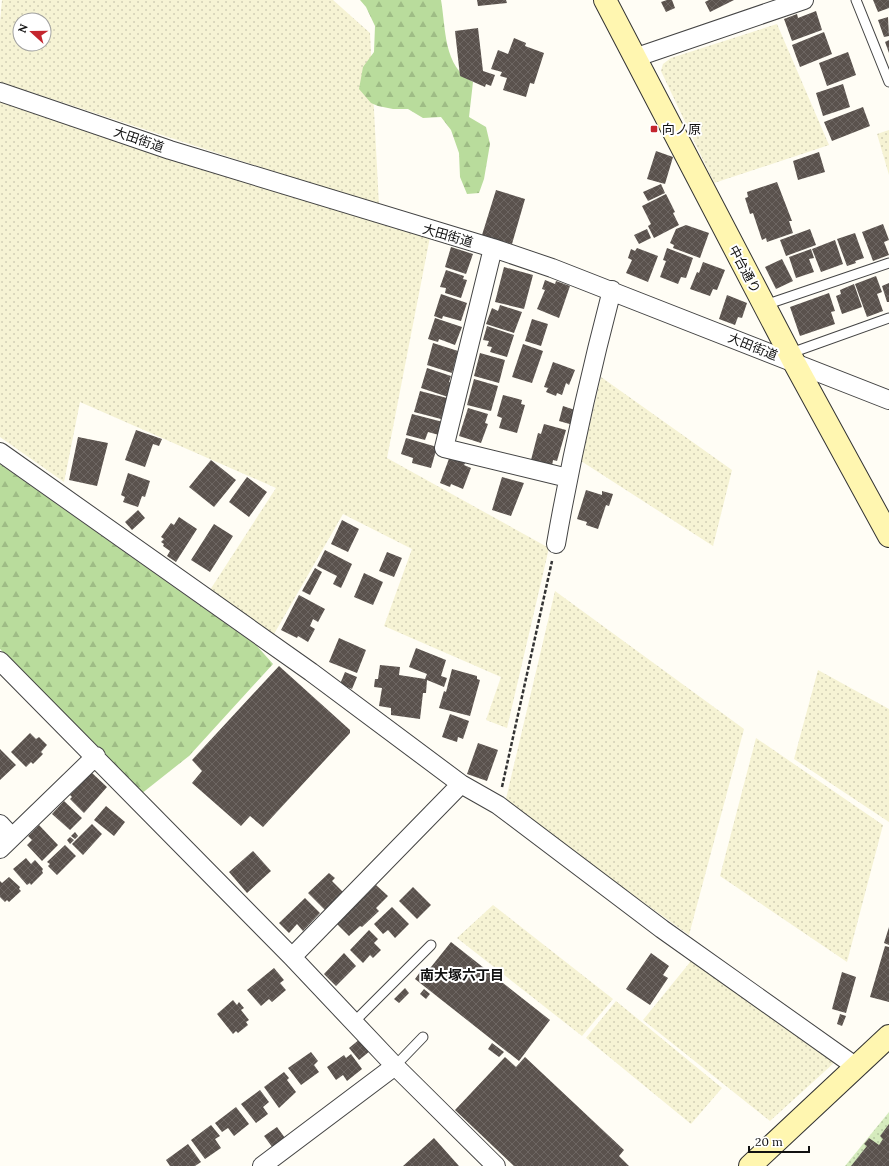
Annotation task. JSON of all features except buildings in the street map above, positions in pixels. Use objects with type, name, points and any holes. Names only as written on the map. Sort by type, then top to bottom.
[{"type":"street","name":"中台通り","points":[[605,0],[634,58],[889,536]]},
{"type":"street","points":[[634,58],[804,0]]},
{"type":"street","name":"大田街道","points":[[0,92],[170,150],[493,248],[612,290],[793,358],[889,400]]},
{"type":"street","points":[[493,248],[444,448],[568,478]]},
{"type":"street","points":[[556,544],[568,478],[596,351],[612,290]]},
{"type":"street","points":[[0,452],[304,667],[461,784],[498,805],[662,929],[856,1066]]},
{"type":"street","points":[[0,661],[96,756],[355,1021],[395,1066],[496,1166]]},
{"type":"street","points":[[4,837],[96,756]]},
{"type":"street","points":[[292,957],[461,784]]},
{"type":"street","points":[[750,1166],[889,1036]]},
{"type":"street","points":[[262,1166],[395,1066]]},
{"type":"lane","points":[[856,0],[889,82]]},
{"type":"lane","points":[[765,305],[889,263]]},
{"type":"lane","points":[[793,358],[889,318]]},
{"type":"lane","points":[[355,1021],[431,945]]},
{"type":"lane","points":[[395,1066],[423,1037]]},
{"type":"path","points":[[498,805],[556,544]]},
{"type":"shaded area","points":[[2,0],[333,0],[370,33],[379,206],[0,82],[0,22]]},
{"type":"shaded area","points":[[777,24],[829,145],[714,183],[661,71],[663,64],[671,58]]},
{"type":"shaded area","points":[[0,99],[430,237],[387,458],[549,548],[507,728],[486,720],[501,677],[384,626],[412,549],[343,514],[274,634],[210,590],[276,488],[80,402],[64,482],[0,437]]},
{"type":"shaded area","points":[[889,130],[889,175],[877,134]]},
{"type":"shaded area","points":[[601,377],[732,470],[713,546],[581,461]]},
{"type":"shaded area","points":[[555,591],[744,729],[689,935],[505,803]]},
{"type":"shaded area","points":[[818,670],[889,709],[889,822],[794,759]]},
{"type":"shaded area","points":[[756,738],[883,825],[847,962],[720,876]]},
{"type":"shaded area","points":[[493,905],[613,999],[582,1036],[457,938]]},
{"type":"shaded area","points":[[691,961],[835,1062],[770,1121],[643,1020]]},
{"type":"shaded area","points":[[616,1001],[722,1088],[691,1124],[586,1038]]},
{"type":"green space","points":[[360,0],[441,0],[445,34],[451,57],[456,67],[463,75],[473,82],[469,117],[486,127],[490,144],[484,179],[479,193],[467,194],[460,177],[459,153],[451,130],[441,117],[423,118],[408,109],[393,109],[378,106],[371,103],[359,89],[363,67],[374,52],[375,26],[366,7]]},
{"type":"green space","points":[[0,464],[256,645],[273,664],[189,756],[141,794],[0,649]]},
{"type":"green space","points":[[889,1112],[889,1166],[845,1166]]},
{"type":"place","name":"向ノ原","points":[[654,129]]},
{"type":"district","name":"南大塚六丁目","points":[[462,975]]}]
